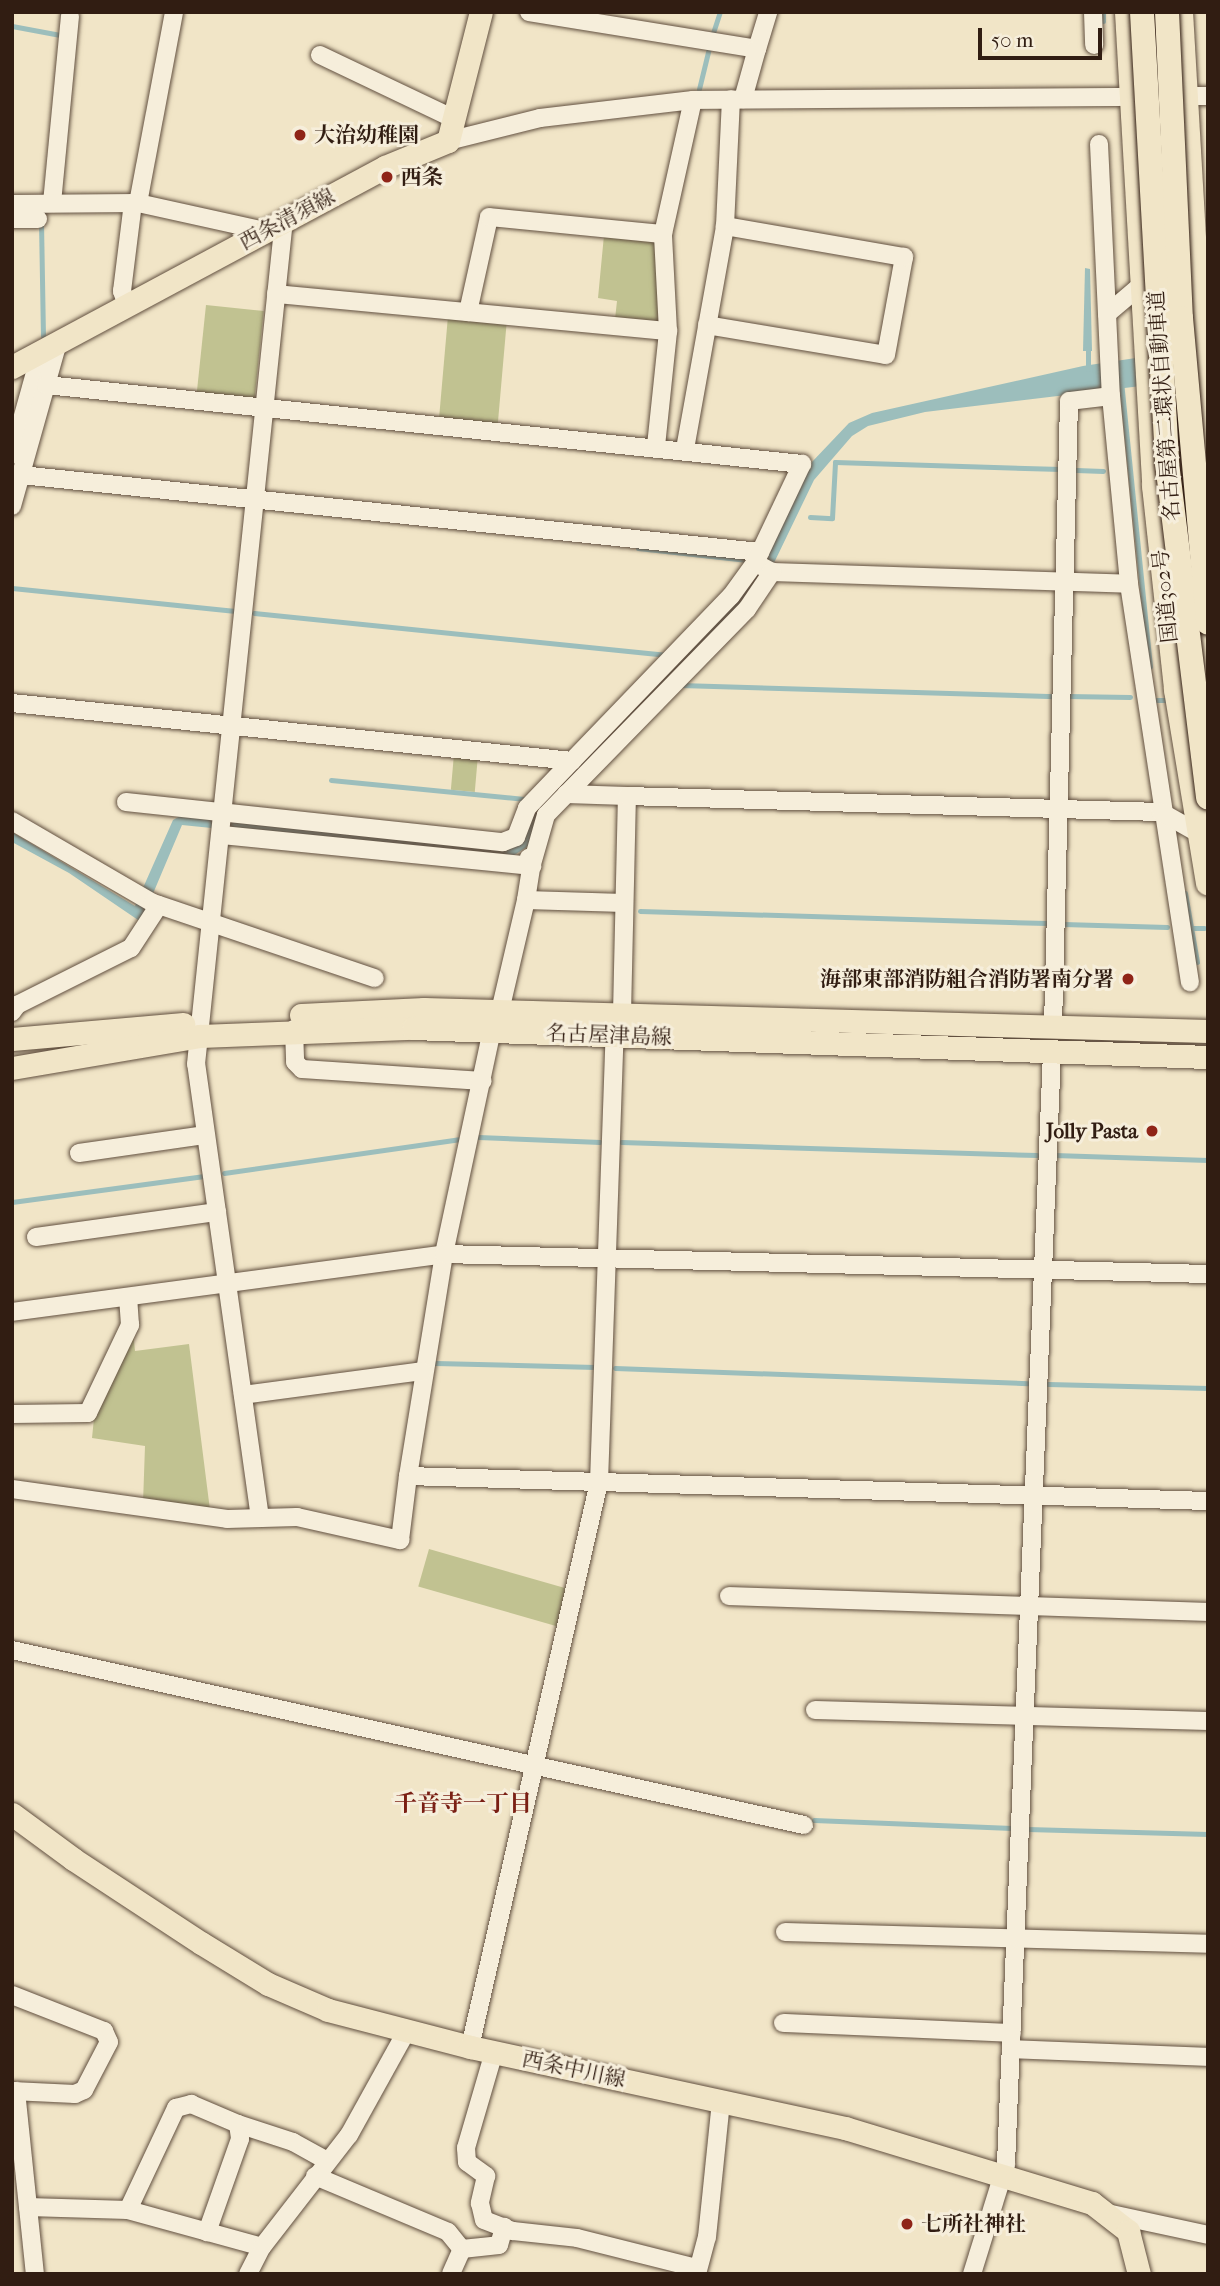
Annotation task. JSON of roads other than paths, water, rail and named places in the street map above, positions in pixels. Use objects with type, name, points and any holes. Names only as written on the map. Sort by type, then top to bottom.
[{"type":"highway","name":"国道302号","points":[[1127,12],[1145,391],[1175,690],[1208,883]]},
{"type":"highway","name":"名古屋第二環状自動車道","points":[[1142,12],[1167,463],[1178,579],[1208,797]]},
{"type":"highway","name":"名古屋第二環状自動車道","points":[[1167,12],[1182,331],[1208,623]]},
{"type":"highway","points":[[1181,12],[1196,96],[1189,212],[1199,385],[1208,478]]},
{"type":"main road","points":[[451,130],[481,12]]},
{"type":"main road","name":"西条清須線","points":[[12,367],[451,130]]},
{"type":"main road","name":"名古屋津島線","points":[[12,1040],[201,1029],[359,1011],[496,1021],[619,1025],[1052,1051],[1208,1057]]},
{"type":"main road","name":"名古屋津島線","points":[[12,1068],[201,1029],[294,1029],[496,1021]]},
{"type":"main road","name":"名古屋津島線","points":[[619,1025],[1053,1026],[1208,1031]]},
{"type":"main road","name":"西条中川線","points":[[12,1814],[73,1859],[268,1984],[328,2010],[470,2047],[845,2128],[1092,2203],[1111,2214],[1128,2231],[1139,2274]]},
{"type":"street","points":[[127,305],[122,291],[136,203],[174,12]]},
{"type":"street","points":[[529,12],[757,49]]},
{"type":"street","points":[[685,449],[725,226],[737,99],[768,12]]},
{"type":"street","points":[[1093,12],[1094,45]]},
{"type":"street","points":[[52,203],[70,16]]},
{"type":"street","points":[[320,55],[451,130],[693,100],[1196,96]]},
{"type":"street","points":[[656,446],[668,331],[663,234],[693,100]]},
{"type":"street","points":[[1098,144],[1111,396],[1129,584],[1161,812],[1190,982]]},
{"type":"street","points":[[21,213],[52,203],[136,203],[274,225],[276,294],[196,1064],[260,1518]]},
{"type":"street","points":[[1189,212],[1208,232]]},
{"type":"street","points":[[468,312],[489,217],[663,234]]},
{"type":"street","points":[[707,325],[886,355],[904,257],[725,226]]},
{"type":"street","points":[[1107,314],[1140,286]]},
{"type":"street","points":[[276,294],[668,331]]},
{"type":"street","points":[[12,506],[46,385],[50,346]]},
{"type":"street","points":[[12,455],[50,346]]},
{"type":"street","points":[[12,1489],[227,1520],[298,1517],[401,1540],[422,1371],[444,1254],[526,900],[530,862],[541,824],[566,794],[747,609],[802,464],[685,449],[46,385]]},
{"type":"street","points":[[1053,1026],[1069,401],[1111,396]]},
{"type":"street","points":[[21,475],[256,500],[763,564],[1065,583],[1129,584]]},
{"type":"street","points":[[223,824],[503,842],[516,837],[527,807],[763,564]]},
{"type":"street","points":[[12,703],[572,761]]},
{"type":"street","points":[[566,794],[1058,811],[1161,812],[1198,833]]},
{"type":"street","points":[[470,2047],[599,1482],[628,796]]},
{"type":"street","points":[[126,802],[223,824],[530,862]]},
{"type":"street","points":[[12,821],[150,901],[212,927],[375,978]]},
{"type":"street","points":[[516,837],[530,862]]},
{"type":"street","points":[[526,900],[624,903]]},
{"type":"street","points":[[12,1012],[17,1005],[131,948],[150,901]]},
{"type":"street","points":[[294,1029],[295,1062],[302,1069],[482,1081]]},
{"type":"street","points":[[972,2274],[1003,2176],[1011,2041],[1052,1051]]},
{"type":"street","points":[[79,1153],[206,1135]]},
{"type":"street","points":[[36,1237],[217,1212]]},
{"type":"street","points":[[12,1312],[444,1254],[1208,1274]]},
{"type":"street","points":[[12,1414],[88,1413],[130,1325],[128,1298]]},
{"type":"street","points":[[243,1395],[422,1371]]},
{"type":"street","points":[[408,1476],[1208,1501]]},
{"type":"street","points":[[729,1596],[1208,1612]]},
{"type":"street","points":[[12,1650],[804,1825]]},
{"type":"street","points":[[815,1710],[1208,1721]]},
{"type":"street","points":[[785,1932],[1208,1944]]},
{"type":"street","points":[[12,1994],[104,2031],[109,2042],[84,2090],[75,2094],[14,2091],[35,2274]]},
{"type":"street","points":[[783,2023],[1208,2057]]},
{"type":"street","points":[[248,2274],[262,2247],[349,2135],[406,2032]]},
{"type":"street","points":[[494,2052],[466,2148],[467,2162],[486,2176],[480,2203],[484,2220],[505,2228],[628,2248],[697,2271],[707,2237],[721,2101]]},
{"type":"street","points":[[128,2210],[176,2108],[191,2104],[238,2124],[293,2142],[327,2161]]},
{"type":"street","points":[[207,2232],[240,2139],[238,2124]]},
{"type":"street","points":[[315,2176],[449,2232],[462,2249]]},
{"type":"street","points":[[28,2207],[128,2210],[262,2247]]},
{"type":"street","points":[[1111,2214],[1208,2235]]},
{"type":"street","points":[[462,2249],[499,2245],[505,2228]]},
{"type":"street","points":[[451,2274],[462,2249]]},
{"type":"water","points":[[1085,268],[1090,269],[1092,351],[1083,351]]},
{"type":"water","points":[[1208,347],[1208,378],[925,412],[868,426],[852,436],[814,480],[773,565],[743,608],[531,844],[510,858],[182,825],[141,922],[69,873],[12,842],[12,832],[135,906],[173,820],[182,815],[502,848],[756,572],[811,463],[849,423],[872,413],[1083,366]]},
{"type":"waterway","points":[[712,36],[720,12]]},
{"type":"waterway","points":[[1103,12],[1103,21]]},
{"type":"waterway","points":[[12,26],[60,35]]},
{"type":"waterway","points":[[699,89],[709,48]]},
{"type":"waterway","points":[[41,222],[43,336]]},
{"type":"waterway","points":[[1088,347],[1088,369]]},
{"type":"waterway","points":[[1121,381],[1150,667]]},
{"type":"waterway","points":[[810,517],[832,518],[835,462],[1061,469]]},
{"type":"waterway","points":[[1076,470],[1103,471]]},
{"type":"waterway","points":[[638,548],[747,560]]},
{"type":"waterway","points":[[12,588],[233,611]]},
{"type":"waterway","points":[[254,613],[665,655]]},
{"type":"waterway","points":[[680,685],[1056,696]]},
{"type":"waterway","points":[[1067,696],[1130,697]]},
{"type":"waterway","points":[[1155,700],[1170,700]]},
{"type":"waterway","points":[[331,780],[526,799]]},
{"type":"waterway","points":[[1185,893],[1197,962]]},
{"type":"waterway","points":[[640,911],[1047,923]]},
{"type":"waterway","points":[[1063,924],[1167,927]]},
{"type":"waterway","points":[[1191,928],[1204,928]]},
{"type":"waterway","points":[[478,1137],[600,1142]]},
{"type":"waterway","points":[[224,1173],[461,1139]]},
{"type":"waterway","points":[[621,1142],[1037,1155]]},
{"type":"waterway","points":[[1054,1155],[1208,1160]]},
{"type":"waterway","points":[[12,1202],[204,1176]]},
{"type":"waterway","points":[[435,1363],[595,1367]]},
{"type":"waterway","points":[[615,1368],[1028,1383]]},
{"type":"waterway","points":[[1048,1384],[1208,1388]]},
{"type":"waterway","points":[[814,1820],[1012,1828]]},
{"type":"waterway","points":[[1027,1829],[1208,1834]]},
{"type":"place","name":"大治幼稚園","points":[[300,135]]},
{"type":"place","name":"西条","points":[[387,177]]},
{"type":"place","name":"海部東部消防組合消防署南分署","points":[[1128,979]]},
{"type":"place","name":"Jolly Pasta","points":[[1152,1131]]},
{"type":"place","name":"七所社神社","points":[[907,2224]]},
{"type":"district","name":"千音寺一丁目","points":[[463,1804]]}]
